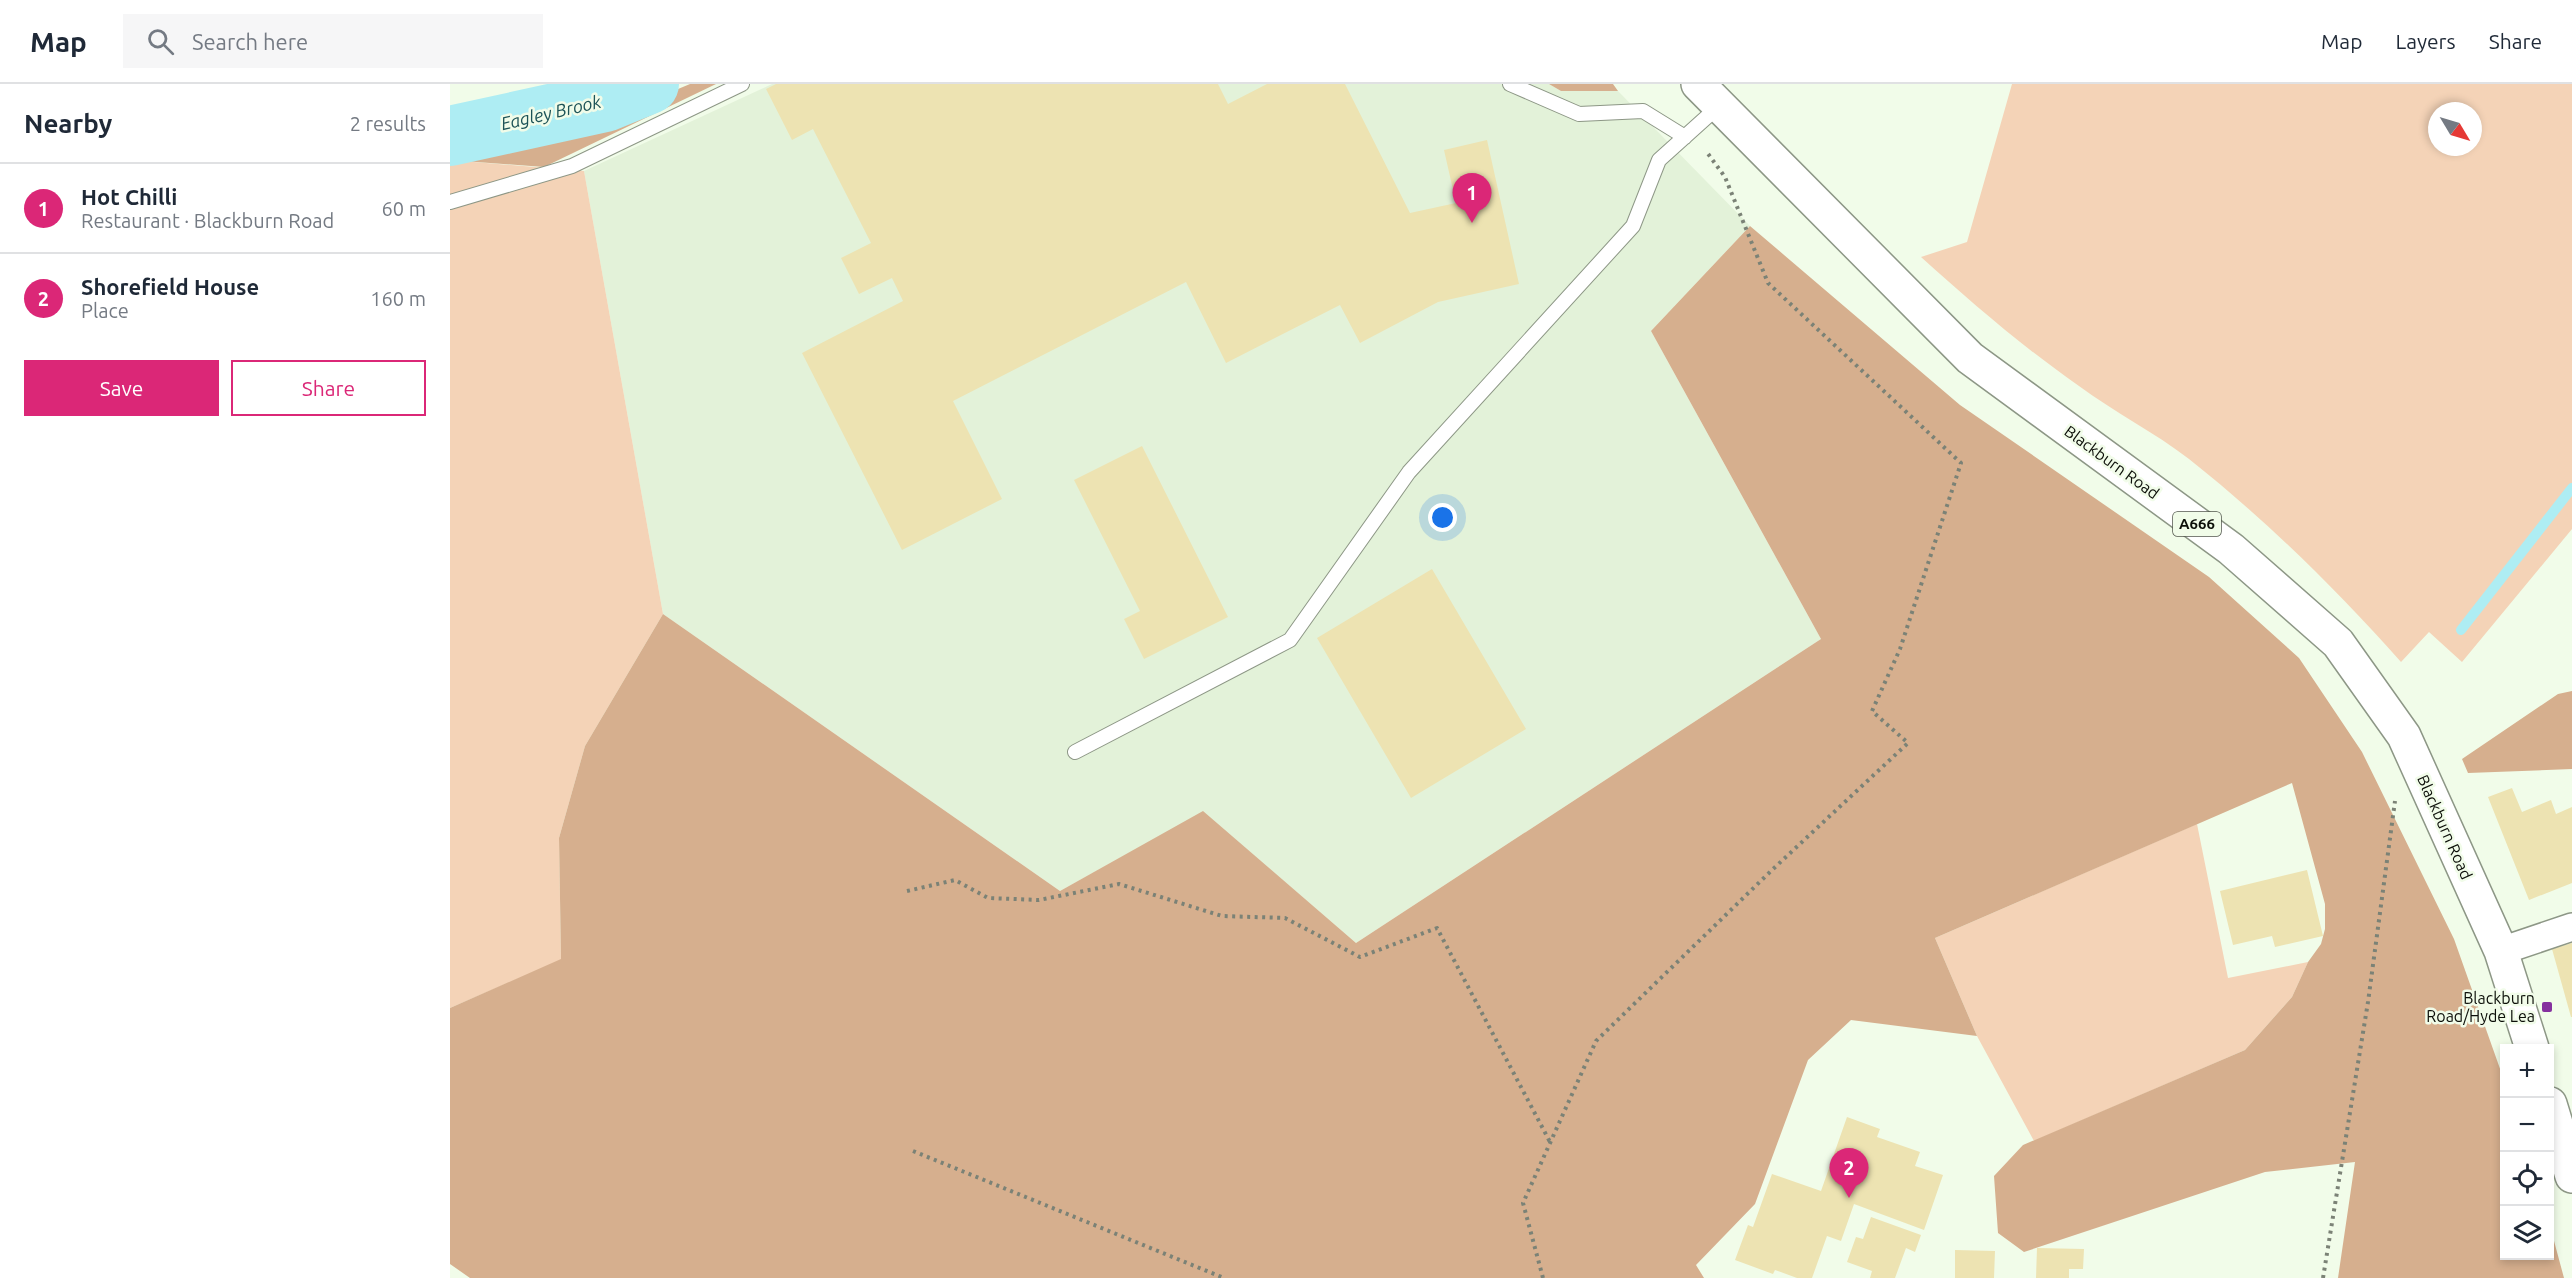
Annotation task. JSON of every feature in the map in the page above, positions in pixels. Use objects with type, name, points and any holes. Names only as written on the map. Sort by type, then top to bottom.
[{"type":"highway","name":"Blackburn Road","points":[[1708,95],[1970,358],[2232,549],[2338,643],[2404,736],[2501,951],[2531,1044]]},
{"type":"highway","points":[[2554,1117],[2572,1176]]},
{"type":"street","points":[[2501,951],[2572,927]]},
{"type":"lane","points":[[450,202],[572,166],[742,84]]},
{"type":"lane","points":[[1510,84],[1579,114],[1643,111],[1688,134]]},
{"type":"lane","points":[[1075,752],[1290,640],[1408,472],[1634,226],[1659,159],[1688,134],[1708,95]]},
{"type":"path","points":[[1543,1278],[1523,1203],[1596,1041],[1772,870],[1908,743],[1872,711],[1900,648],[1961,463],[1768,283],[1725,177],[1688,134]]},
{"type":"path","points":[[2323,1278],[2368,1002],[2396,794]]},
{"type":"path","points":[[907,891],[955,880],[988,898],[1039,900],[1119,884],[1222,916],[1285,918],[1360,957],[1437,928],[1550,1142]]},
{"type":"path","points":[[913,1151],[1224,1278]]},
{"type":"shaded area","points":[[690,84],[716,84],[544,167],[450,160],[450,153],[609,118]]},
{"type":"shaded area","points":[[772,84],[1549,84],[1561,91],[1618,91],[1750,226],[1651,331],[1821,639],[1356,943],[1203,812],[1060,891],[663,614],[584,171]]},
{"type":"shaded area","points":[[1549,84],[1613,84],[1618,91],[1561,91]]},
{"type":"shaded area","points":[[2012,84],[2572,84],[2572,529],[2462,662],[2429,632],[2401,662],[2300,556],[2218,482],[2176,449],[2092,395],[2038,356],[1921,257],[1967,242]]},
{"type":"shaded area","points":[[450,160],[584,171],[663,614],[585,746],[559,838],[561,960],[450,1008]]},
{"type":"shaded area","points":[[1750,226],[1960,405],[2209,577],[2299,658],[2362,752],[2454,939],[2500,1069],[2500,1260],[2554,1260],[2554,1241],[2564,1278],[2338,1278],[2355,1162],[2265,1172],[2024,1252],[1998,1233],[1994,1176],[2023,1145],[2245,1050],[2292,997],[2308,962],[2321,944],[2325,929],[2325,904],[2292,783],[1935,938],[1977,1036],[1851,1020],[1808,1060],[1755,1204],[1696,1265],[1704,1278],[470,1278],[450,1264],[450,1008],[561,959],[559,838],[585,746],[663,614],[1060,891],[1203,811],[1356,943],[1821,639],[1651,331]]},
{"type":"shaded area","points":[[2572,691],[2572,769],[2468,773],[2462,759],[2558,694]]},
{"type":"shaded area","points":[[2197,824],[2228,978],[2308,962],[2292,997],[2245,1050],[2034,1141],[1977,1036],[1935,938]]},
{"type":"building","points":[[776,84],[1218,84],[1228,104],[1267,84],[1345,84],[1410,213],[1456,203],[1444,150],[1487,140],[1519,284],[1438,302],[1360,343],[1340,305],[1226,363],[1186,282],[953,401],[1002,499],[902,550],[802,353],[903,301],[892,278],[859,294],[841,258],[871,243],[813,129],[792,140],[766,89]]},
{"type":"building","points":[[1142,446],[1228,617],[1144,659],[1124,619],[1140,611],[1074,480]]},
{"type":"building","points":[[1432,569],[1526,729],[1411,798],[1317,638]]},
{"type":"building","points":[[2512,788],[2522,812],[2551,800],[2556,814],[2572,807],[2572,883],[2529,900],[2488,797]]},
{"type":"building","points":[[2307,870],[2323,936],[2275,947],[2272,936],[2233,945],[2220,891]]},
{"type":"building","points":[[2572,943],[2572,1017],[2571,1017],[2552,949]]},
{"type":"building","points":[[1847,1117],[1880,1129],[1877,1137],[1920,1152],[1915,1166],[1943,1175],[1924,1230],[1854,1204],[1841,1241],[1827,1236],[1812,1278],[1797,1278],[1775,1270],[1773,1274],[1735,1260],[1748,1225],[1753,1227],[1772,1174],[1821,1191]]},
{"type":"building","points":[[1871,1217],[1921,1235],[1915,1252],[1906,1248],[1895,1278],[1870,1278],[1872,1271],[1847,1262],[1856,1237],[1863,1239]]},
{"type":"building","points":[[2037,1248],[2084,1249],[2083,1269],[2069,1269],[2069,1278],[2036,1278]]},
{"type":"building","points":[[1955,1250],[1995,1251],[1994,1278],[1955,1278]]},
{"type":"waterway","name":"Eagley Brook","points":[[450,136],[605,102],[649,84]]},
{"type":"waterway","points":[[2461,630],[2572,488]]},
{"type":"place","name":"Hot Chilli","points":[[1472,223]]},
{"type":"place","name":"Blackburn Road/Hyde Lea","points":[[2547,1007]]},
{"type":"place","name":"Shorefield House","points":[[1849,1198]]}]
